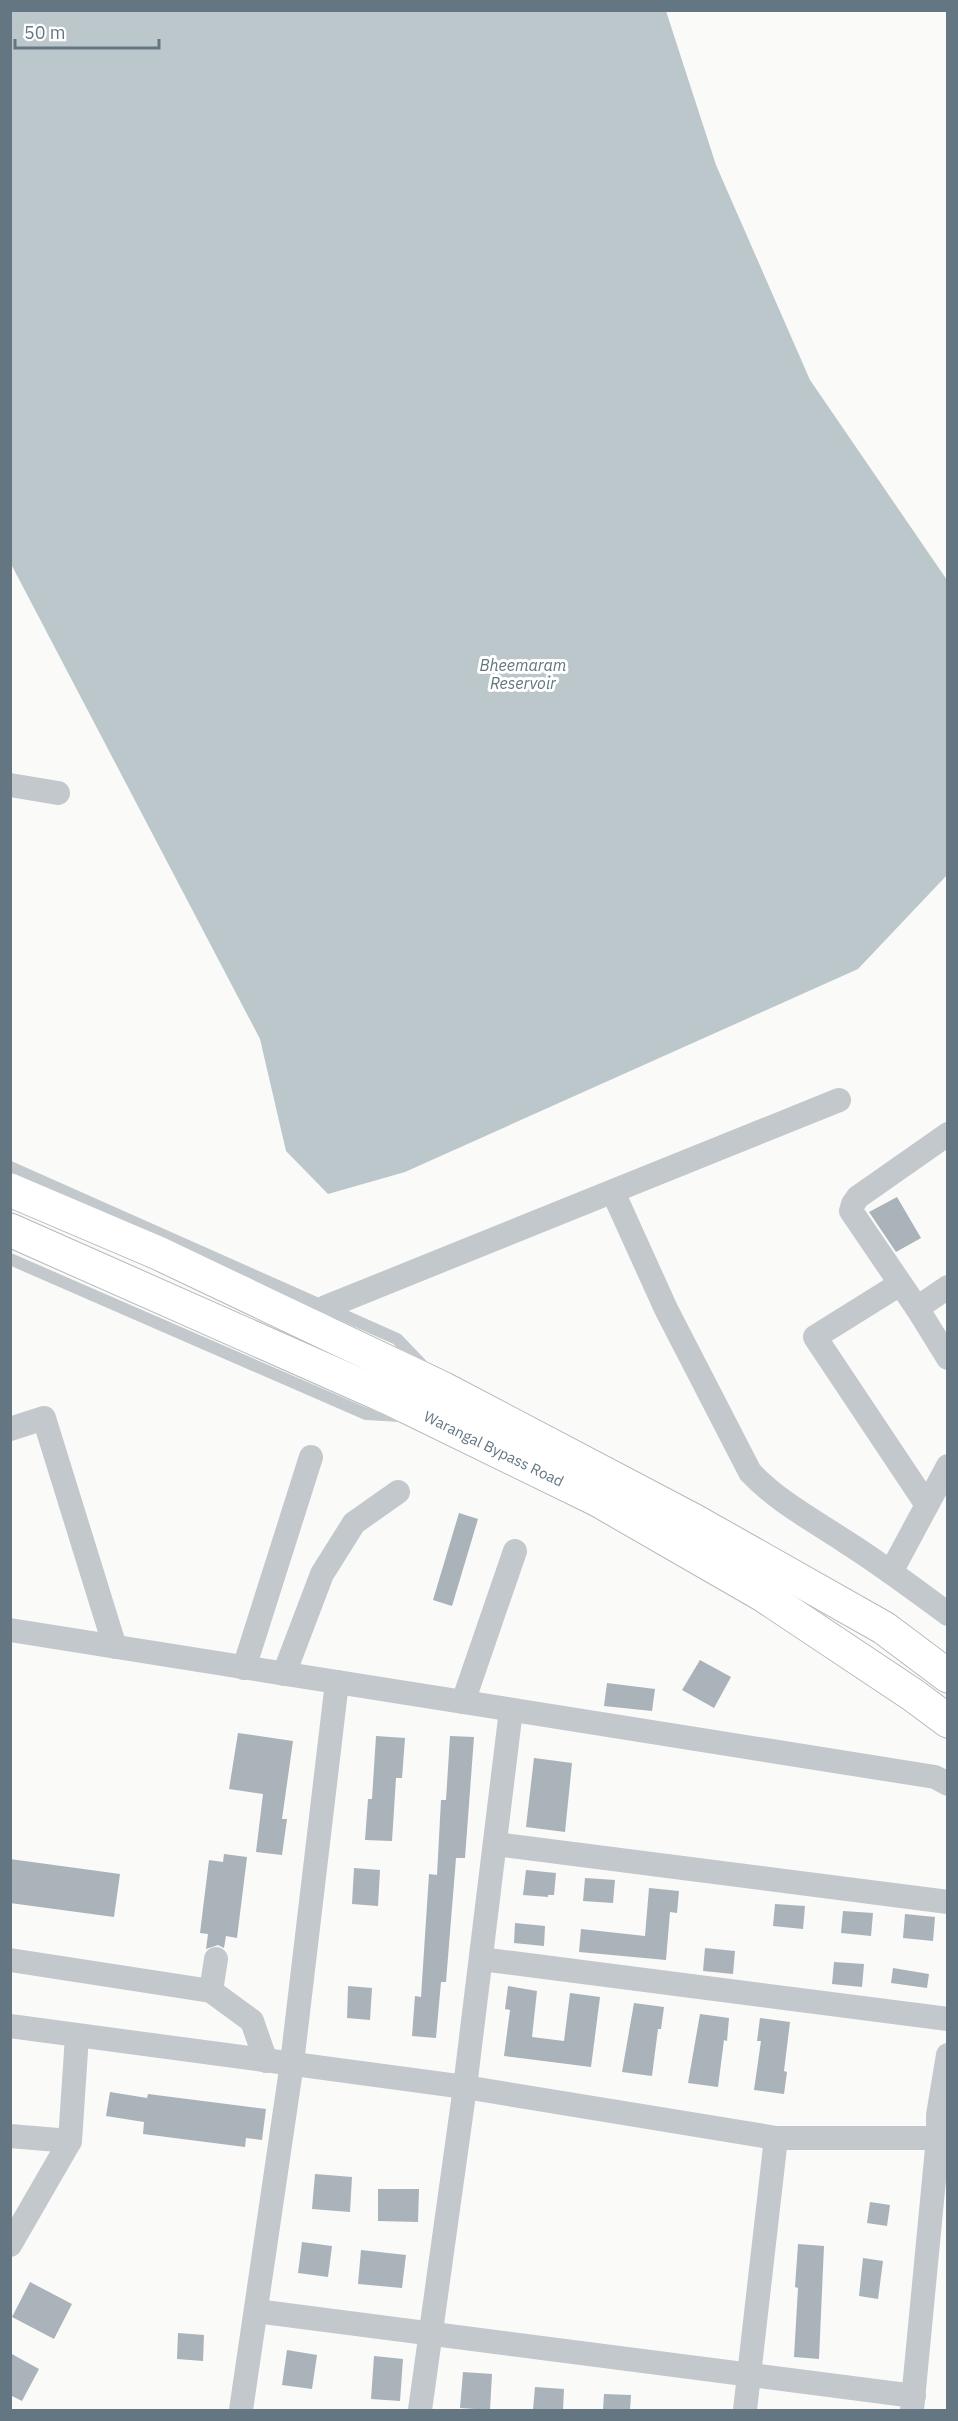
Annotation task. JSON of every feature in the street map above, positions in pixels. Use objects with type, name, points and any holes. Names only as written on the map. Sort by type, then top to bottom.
[{"type":"highway","name":"Warangal Bypass Road","points":[[10,1190],[158,1253],[438,1404],[598,1500],[764,1595],[948,1721]]},
{"type":"highway","name":"Warangal Bypass Road","points":[[10,1230],[438,1404],[693,1520],[884,1628],[948,1676]]},
{"type":"street","points":[[10,785],[58,793]]},
{"type":"street","points":[[326,1307],[839,1100]]},
{"type":"street","points":[[948,1134],[858,1197],[851,1211],[948,1358]]},
{"type":"street","points":[[613,1192],[666,1309],[750,1472],[764,1487],[784,1502],[891,1572],[948,1614]]},
{"type":"street","points":[[900,1284],[815,1337],[927,1505]]},
{"type":"street","points":[[917,1308],[948,1287]]},
{"type":"street","points":[[10,1429],[44,1418],[115,1647]]},
{"type":"street","points":[[244,1668],[311,1457]]},
{"type":"street","points":[[891,1572],[948,1466]]},
{"type":"street","points":[[284,1674],[322,1574],[348,1532],[354,1523],[398,1492]]},
{"type":"street","points":[[462,1702],[515,1551]]},
{"type":"street","points":[[10,1630],[935,1777],[948,1784]]},
{"type":"street","points":[[241,2410],[292,2063],[337,1682]]},
{"type":"street","points":[[420,2410],[465,2087],[511,1710]]},
{"type":"street","points":[[495,1844],[948,1902]]},
{"type":"street","points":[[10,1959],[211,1991],[252,2021],[266,2061]]},
{"type":"street","points":[[211,1991],[216,1959]]},
{"type":"street","points":[[481,1959],[948,2019]]},
{"type":"street","points":[[10,2026],[465,2087],[776,2139],[943,2141]]},
{"type":"street","points":[[10,2245],[70,2141],[77,2036]]},
{"type":"street","points":[[256,2311],[749,2375],[913,2403],[943,2141],[938,2115],[948,2055]]},
{"type":"street","points":[[10,2136],[70,2141]]},
{"type":"street","points":[[745,2410],[776,2139]]},
{"type":"lane","points":[[10,1167],[397,1339],[438,1404],[366,1414],[10,1259]]},
{"type":"water","name":"Bheemaram Reservoir","points":[[10,11],[666,11],[716,165],[810,380],[947,580],[947,875],[858,969],[405,1172],[328,1194],[286,1151],[260,1039],[11,564]]},
{"type":"building","points":[[897,1197],[921,1238],[896,1252],[869,1212]]},
{"type":"building","points":[[459,1513],[478,1519],[452,1606],[433,1600]]},
{"type":"building","points":[[700,1660],[731,1677],[714,1708],[682,1690]]},
{"type":"building","points":[[607,1683],[655,1689],[652,1711],[604,1706]]},
{"type":"building","points":[[238,1733],[293,1741],[282,1819],[287,1819],[282,1855],[256,1852],[263,1794],[229,1789]]},
{"type":"building","points":[[376,1736],[405,1738],[402,1778],[396,1778],[392,1841],[365,1840],[368,1799],[372,1799]]},
{"type":"building","points":[[450,1736],[474,1737],[465,1858],[456,1858],[446,1982],[441,1982],[436,2038],[412,2036],[415,1996],[421,1997],[429,1874],[437,1875],[441,1800],[446,1800]]},
{"type":"building","points":[[534,1758],[572,1763],[565,1832],[526,1827]]},
{"type":"building","points":[[224,1854],[247,1857],[237,1938],[226,1936],[224,1948],[218,1945],[206,1949],[208,1934],[200,1933],[209,1860],[223,1862]]},
{"type":"building","points":[[10,1859],[120,1874],[114,1917],[10,1903]]},
{"type":"building","points":[[354,1868],[380,1870],[378,1906],[352,1904]]},
{"type":"building","points":[[526,1870],[556,1873],[554,1895],[548,1895],[548,1897],[523,1895]]},
{"type":"building","points":[[585,1878],[615,1880],[613,1903],[583,1901]]},
{"type":"building","points":[[649,1888],[679,1891],[677,1913],[670,1912],[666,1960],[579,1952],[581,1929],[645,1936]]},
{"type":"building","points":[[775,1904],[805,1906],[803,1929],[773,1926]]},
{"type":"building","points":[[843,1911],[873,1913],[871,1936],[841,1933]]},
{"type":"building","points":[[905,1914],[935,1917],[933,1941],[903,1938]]},
{"type":"building","points":[[515,1923],[545,1926],[544,1946],[514,1943]]},
{"type":"building","points":[[705,1948],[735,1951],[733,1974],[703,1971]]},
{"type":"building","points":[[834,1962],[864,1964],[862,1987],[832,1984]]},
{"type":"building","points":[[893,1968],[929,1974],[927,1988],[891,1983]]},
{"type":"building","points":[[348,1986],[372,1988],[370,2020],[347,2018]]},
{"type":"building","points":[[508,1986],[537,1991],[532,2037],[564,2041],[570,1993],[600,1997],[591,2067],[504,2056],[510,2010],[505,2009]]},
{"type":"building","points":[[634,2003],[664,2007],[661,2029],[658,2029],[652,2076],[622,2072]]},
{"type":"building","points":[[700,2014],[729,2018],[718,2087],[688,2083]]},
{"type":"building","points":[[760,2018],[790,2022],[784,2071],[787,2072],[784,2094],[754,2090],[761,2041],[757,2041]]},
{"type":"building","points":[[110,2092],[147,2098],[148,2094],[266,2109],[262,2140],[246,2138],[245,2147],[143,2134],[144,2122],[106,2116]]},
{"type":"building","points":[[315,2174],[352,2177],[350,2212],[312,2209]]},
{"type":"building","points":[[378,2189],[419,2189],[418,2222],[378,2221]]},
{"type":"building","points":[[870,2202],[890,2205],[887,2226],[867,2223]]},
{"type":"building","points":[[302,2242],[332,2246],[328,2277],[298,2273]]},
{"type":"building","points":[[798,2244],[824,2246],[819,2359],[794,2357]]},
{"type":"building","points":[[361,2250],[406,2255],[402,2288],[358,2284]]},
{"type":"building","points":[[863,2258],[883,2261],[878,2299],[859,2296]]},
{"type":"building","points":[[30,2282],[72,2304],[54,2339],[12,2317]]},
{"type":"building","points":[[178,2333],[204,2335],[203,2361],[177,2359]]},
{"type":"building","points":[[287,2350],[317,2355],[312,2389],[282,2385]]},
{"type":"building","points":[[10,2353],[39,2369],[22,2401],[10,2395]]},
{"type":"building","points":[[374,2356],[403,2359],[400,2401],[371,2399]]},
{"type":"building","points":[[463,2372],[492,2374],[490,2410],[460,2408]]},
{"type":"building","points":[[535,2387],[564,2389],[563,2410],[533,2410]]},
{"type":"building","points":[[604,2394],[631,2395],[630,2410],[603,2410]]}]
